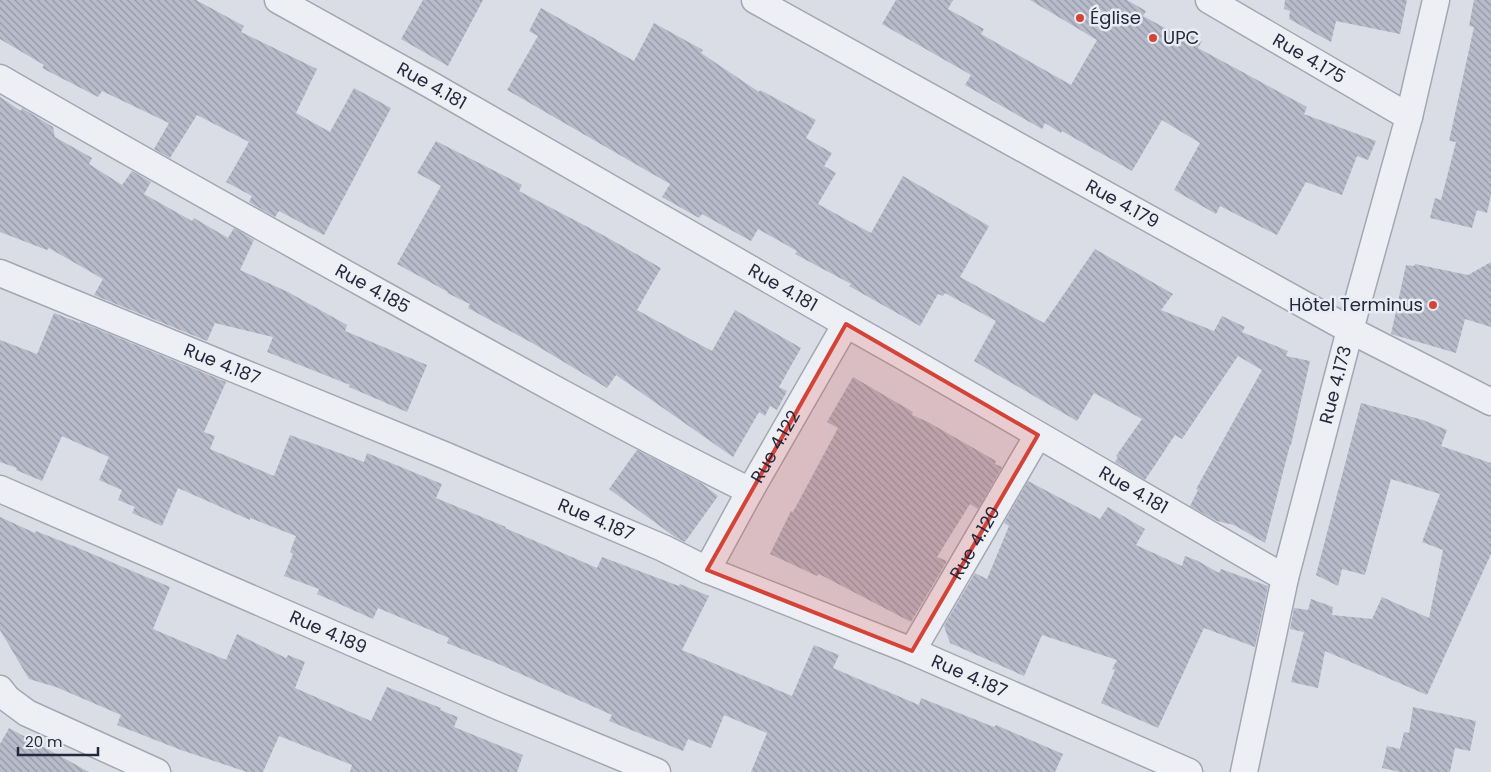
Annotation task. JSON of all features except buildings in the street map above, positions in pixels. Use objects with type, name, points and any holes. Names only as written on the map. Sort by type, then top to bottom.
[{"type":"street","name":"Rue 4.181","points":[[278,0],[431,85],[1285,578]]},
{"type":"street","name":"Rue 4.179","points":[[755,0],[1350,330],[1491,402]]},
{"type":"street","name":"Rue 4.175","points":[[1209,0],[1410,117]]},
{"type":"street","name":"Rue 4.173","points":[[1244,772],[1285,578],[1350,330],[1410,117],[1436,0]]},
{"type":"street","name":"Rue 4.185","points":[[0,78],[128,152],[552,389],[750,491]]},
{"type":"street","name":"Rue 4.187","points":[[0,273],[444,455],[663,548],[707,570],[912,651],[1189,772]]},
{"type":"street","name":"Rue 4.122","points":[[707,570],[846,324]]},
{"type":"street","name":"Rue 4.120","points":[[912,651],[1038,435]]},
{"type":"street","name":"Rue 4.189","points":[[0,489],[657,772]]},
{"type":"street","points":[[0,689],[8,700],[27,713],[157,772]]},
{"type":"highlighted area","points":[[846,324],[1038,435],[912,651],[707,570]]},
{"type":"place","name":"Église","points":[[1080,18]]},
{"type":"place","name":"UPC","points":[[1153,38]]},
{"type":"place","name":"Hôtel Terminus","points":[[1433,305]]}]
